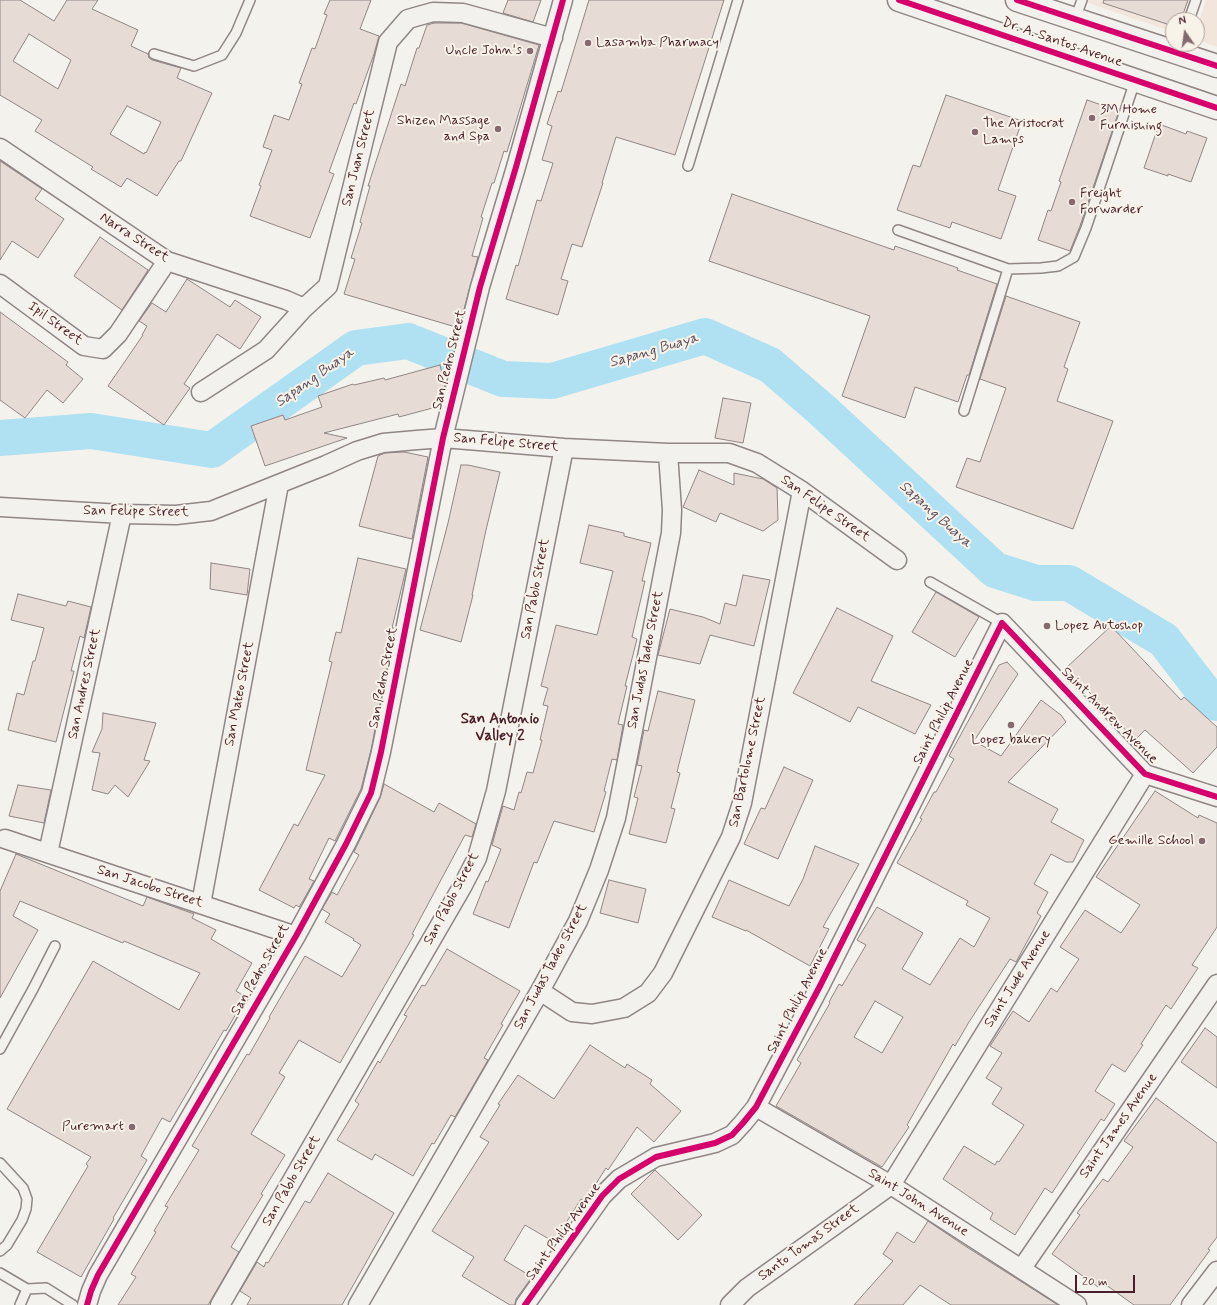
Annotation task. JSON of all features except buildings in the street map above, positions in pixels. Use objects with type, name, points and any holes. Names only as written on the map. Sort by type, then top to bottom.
[{"type":"main road","name":"Dr. A. Santos Avenue","points":[[899,0],[1217,108]]},
{"type":"main road","name":"Dr. A. Santos Avenue","points":[[1017,0],[1078,10],[1165,43]]},
{"type":"main road","name":"Dr. A. Santos Avenue","points":[[1187,52],[1217,66]]},
{"type":"street","name":"San Pedro Street","points":[[88,1305],[91,1291],[98,1275],[296,936],[350,837],[371,793],[381,752],[443,438],[458,382],[480,287],[516,167],[563,0]]},
{"type":"street","name":"San Juan Street","points":[[201,392],[266,350],[304,308],[328,286],[388,42],[408,19],[433,12],[463,13],[553,38]]},
{"type":"street","name":"Narra Street","points":[[0,148],[167,261],[286,300],[304,308]]},
{"type":"street","name":"Ipil Street","points":[[1,285],[84,346],[103,348],[118,334],[167,261]]},
{"type":"street","name":"San Felipe Street","points":[[0,507],[122,514],[176,515],[211,511],[357,451],[383,443],[443,438],[564,448],[729,453],[757,462],[802,491],[897,560]]},
{"type":"street","name":"San Pablo Street","points":[[220,1305],[458,894],[477,858],[496,791],[564,448]]},
{"type":"street","name":"San Judas Tadeo Street","points":[[358,1305],[540,992],[578,921],[599,870],[616,818],[670,533],[672,510],[668,452]]},
{"type":"street","name":"San Mateo Street","points":[[201,904],[279,484]]},
{"type":"street","name":"San Bartolome Street","points":[[540,992],[572,1012],[592,1014],[624,1008],[648,993],[663,973],[731,837],[742,803],[802,491]]},
{"type":"street","name":"San Andres Street","points":[[48,853],[122,514]]},
{"type":"street","name":"Saint Andrew Avenue","points":[[1002,623],[1145,774],[1217,797]]},
{"type":"street","name":"Saint Philip Avenue","points":[[525,1305],[602,1196],[619,1179],[656,1157],[715,1142],[732,1135],[756,1107],[820,986],[1002,623]]},
{"type":"street","name":"Saint Jude Avenue","points":[[891,1185],[1145,774]]},
{"type":"street","name":"San Jacobo Street","points":[[5,839],[296,936]]},
{"type":"street","name":"Saint James Avenue","points":[[1022,1268],[1217,984]]},
{"type":"street","name":"Saint John Avenue","points":[[756,1107],[891,1185],[1022,1268],[1077,1305]]},
{"type":"street","name":"Santo Tomas Street","points":[[730,1305],[747,1288],[891,1185]]},
{"type":"street","points":[[1191,1305],[1217,1271]]},
{"type":"lane","points":[[154,54],[194,66],[222,56],[236,33],[250,0]]},
{"type":"lane","points":[[688,166],[738,0]]},
{"type":"lane","points":[[1192,12],[1196,0]]},
{"type":"lane","points":[[898,230],[1008,269],[1058,266],[1074,257],[1086,228],[1135,81]]},
{"type":"lane","points":[[964,411],[1008,269]]},
{"type":"lane","points":[[930,582],[1002,623]]},
{"type":"lane","points":[[0,1049],[33,989],[54,946]]},
{"type":"lane","points":[[0,1163],[23,1188],[27,1199],[22,1220],[7,1245],[0,1251]]},
{"type":"lane","points":[[0,1272],[27,1289],[34,1290],[46,1288],[73,1305]]},
{"type":"lane","points":[[20,1305],[27,1289]]},
{"type":"shaded area","points":[[1080,0],[1189,0],[1185,12],[1165,12],[1165,29]]},
{"type":"shaded area","points":[[1206,0],[1217,0],[1217,47],[1205,43],[1205,12],[1202,12]]},
{"type":"waterway","name":"Sapang Buaya","points":[[0,438],[91,431],[212,450],[356,348],[408,341],[503,379],[552,381],[705,336],[770,365],[822,410],[995,570],[1036,583],[1069,583],[1164,640],[1211,701],[1217,703]]},
{"type":"cycle path","points":[[87,1305],[98,1275],[296,936],[346,844],[371,793],[381,752],[443,438],[480,287],[516,167],[563,0]]},
{"type":"cycle path","points":[[899,0],[1217,108]]},
{"type":"cycle path","points":[[1017,0],[1217,66]]},
{"type":"cycle path","points":[[525,1305],[602,1196],[619,1179],[656,1157],[715,1143],[732,1135],[756,1107],[820,986],[1002,623],[1145,774],[1217,797]]},
{"type":"place","name":"Lasamba Pharmacy","points":[[588,43]]},
{"type":"place","name":"Uncle John's","points":[[530,51]]},
{"type":"place","name":"3M Home Furnishing","points":[[1092,118]]},
{"type":"place","name":"Shizen Massage and Spa","points":[[498,129]]},
{"type":"place","name":"The Aristocrat Lamps","points":[[975,132]]},
{"type":"place","name":"Freight Forwarder","points":[[1072,202]]},
{"type":"place","name":"Lopez Autoshop","points":[[1047,626]]},
{"type":"place","name":"Lopez bakery","points":[[1011,725]]},
{"type":"place","name":"Gemille School","points":[[1202,841]]},
{"type":"place","name":"Puremart","points":[[132,1127]]},
{"type":"district","name":"San Antonio Valley 2","points":[[500,728]]}]
